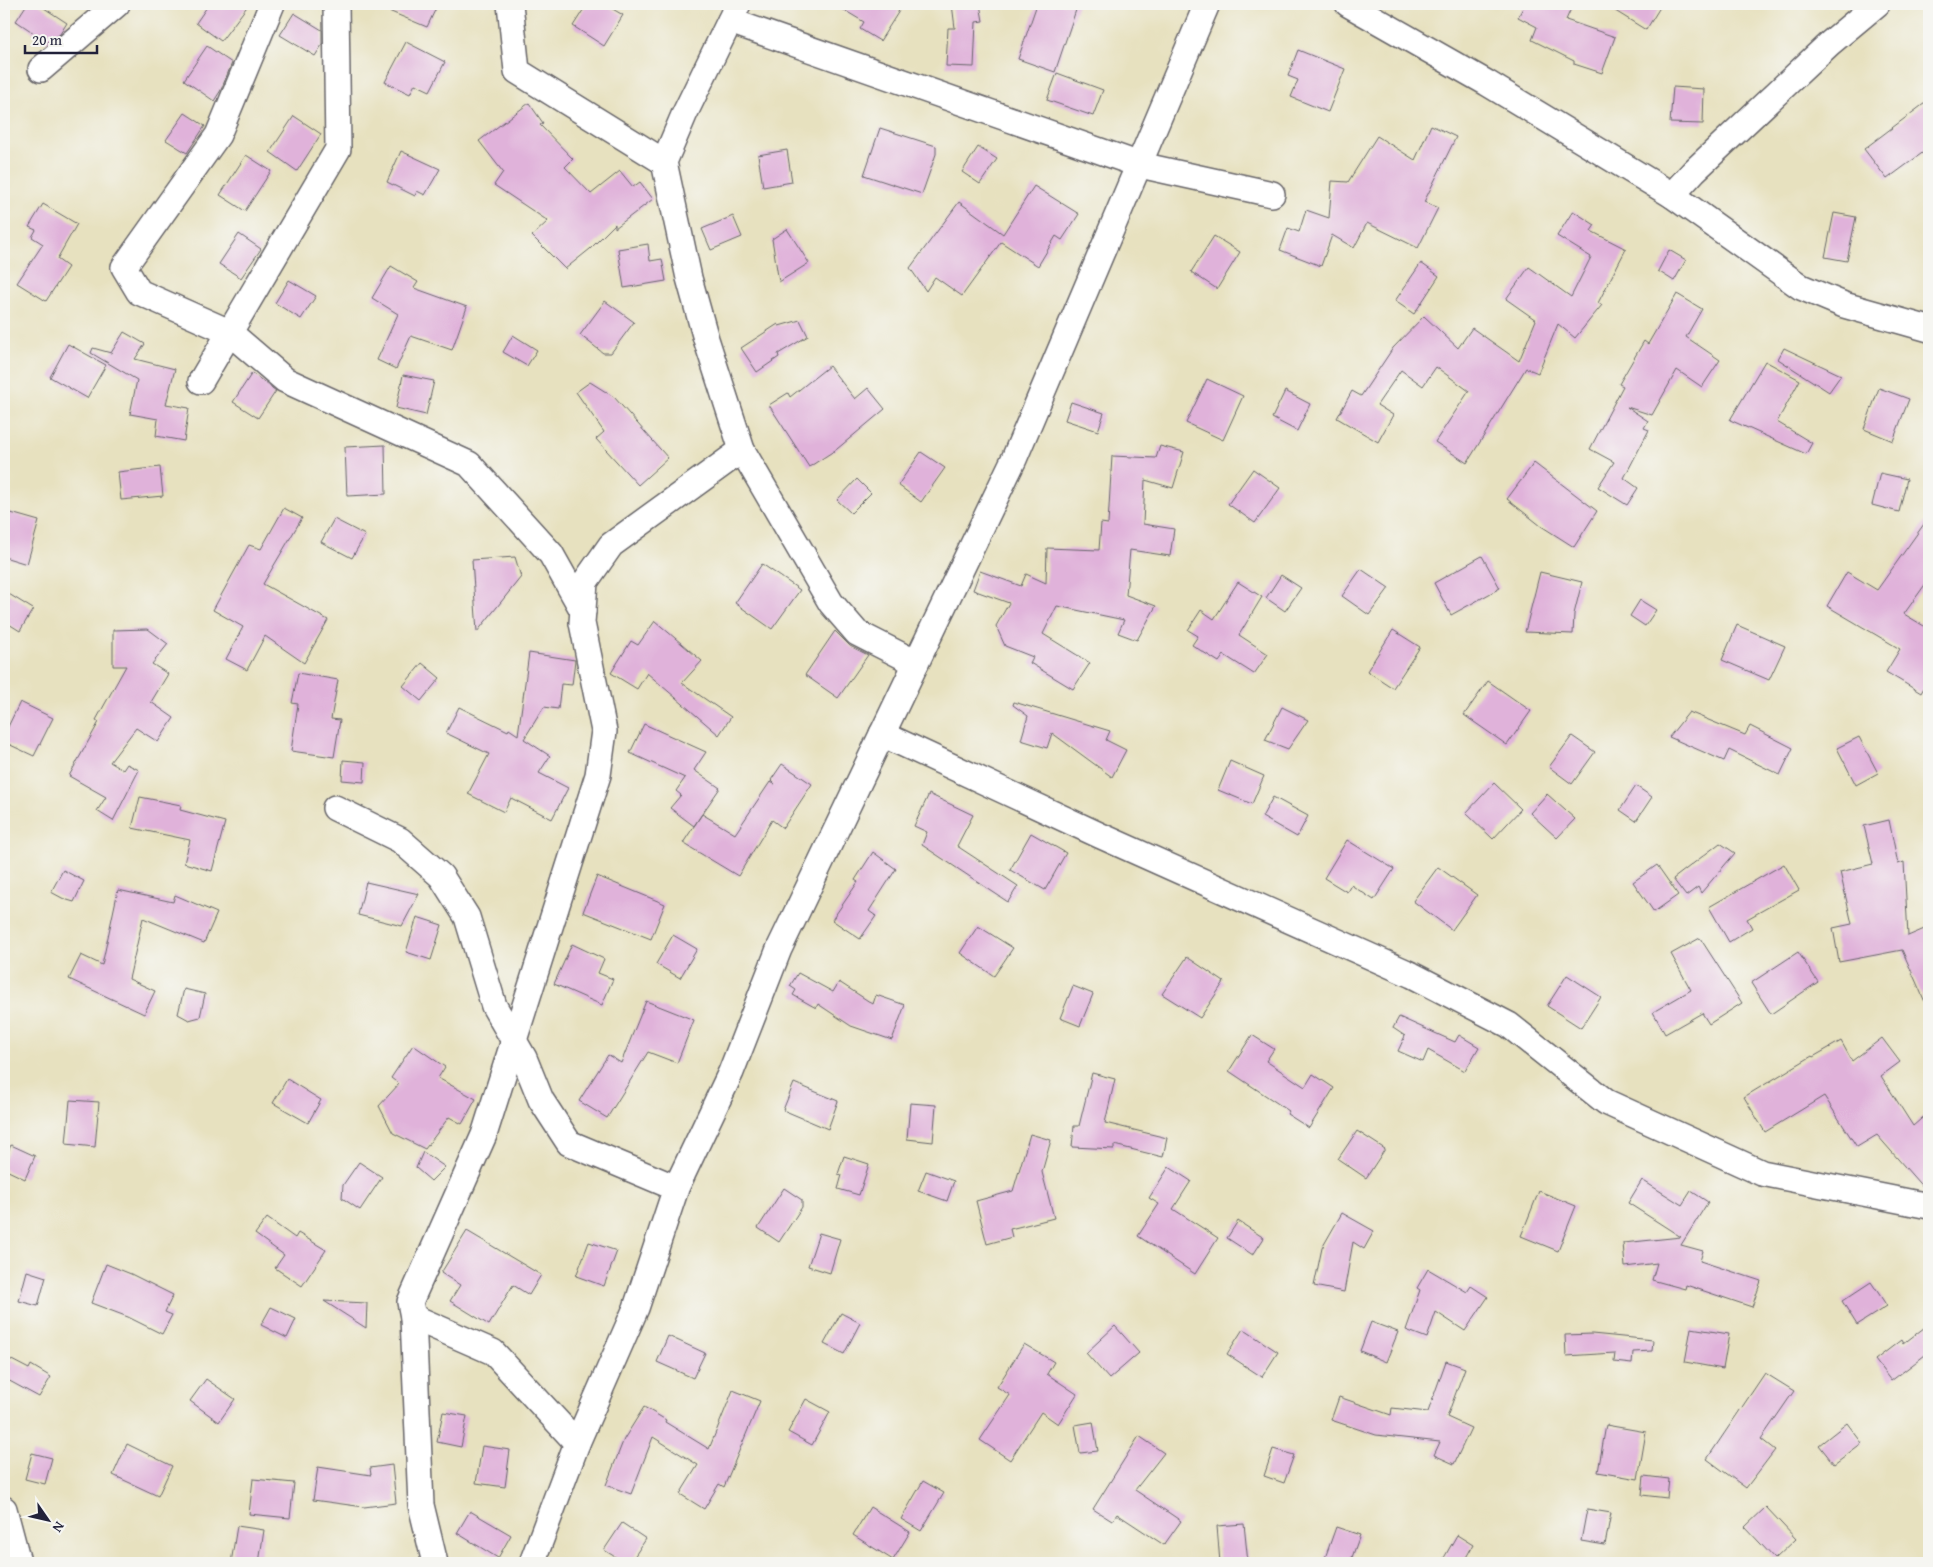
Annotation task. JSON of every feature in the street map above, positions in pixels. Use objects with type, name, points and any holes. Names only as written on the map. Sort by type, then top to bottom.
[{"type":"street","points":[[41,69],[117,4]]},
{"type":"street","points":[[272,4],[218,135],[124,267],[139,292],[230,332],[285,380],[469,464],[551,554],[583,611]]},
{"type":"street","points":[[201,381],[338,149],[336,4]]},
{"type":"street","points":[[510,4],[517,72],[664,162]]},
{"type":"street","points":[[532,1563],[577,1443],[636,1308],[676,1188],[731,1072],[779,949],[1014,458],[1207,4]]},
{"type":"street","points":[[1348,4],[1487,83],[1672,195],[1801,287],[1844,305],[1929,329]]},
{"type":"street","points":[[1672,195],[1830,44],[1877,4]]},
{"type":"street","points":[[916,664],[857,633],[831,602],[742,450],[706,340],[689,278],[664,162],[684,115],[734,12],[1140,165],[1272,194]]},
{"type":"street","points":[[435,1563],[421,1505],[413,1317],[410,1302],[484,1136],[598,775],[604,731],[582,623],[585,582],[612,544],[742,450]]},
{"type":"street","points":[[882,734],[1099,835],[1412,974],[1509,1025],[1606,1102],[1762,1173],[1929,1206]]},
{"type":"street","points":[[335,808],[400,840],[441,876],[467,917],[494,1006],[524,1058],[541,1100],[569,1143],[676,1188]]},
{"type":"street","points":[[413,1317],[493,1352],[577,1443]]},
{"type":"street","points":[[4,1509],[12,1559]]},
{"type":"building","points":[[27,4],[38,4],[67,23],[60,34],[49,43],[16,21]]},
{"type":"building","points":[[209,4],[249,4],[221,41],[196,23]]},
{"type":"building","points":[[372,4],[438,4],[427,27]]},
{"type":"building","points":[[587,4],[604,4],[623,15],[604,46],[573,26]]},
{"type":"building","points":[[834,4],[887,4],[899,11],[880,41],[860,29],[864,22]]},
{"type":"building","points":[[952,4],[980,4],[983,21],[976,22],[974,67],[946,66],[948,28],[955,28]]},
{"type":"building","points":[[1037,4],[1078,4],[1055,72],[1018,59]]},
{"type":"building","points":[[1525,4],[1573,4],[1566,20],[1615,37],[1602,73],[1574,64],[1574,61],[1532,40],[1537,27],[1518,17]]},
{"type":"building","points":[[1604,4],[1662,4],[1646,30]]},
{"type":"building","points":[[294,13],[322,30],[322,45],[315,56],[280,35]]},
{"type":"building","points":[[406,42],[445,62],[430,91],[415,84],[410,94],[385,82]]},
{"type":"building","points":[[207,46],[232,63],[221,90],[214,101],[184,80]]},
{"type":"building","points":[[1298,50],[1345,69],[1328,112],[1291,97],[1298,80],[1288,76]]},
{"type":"building","points":[[1057,73],[1103,90],[1093,116],[1047,100]]},
{"type":"building","points":[[1673,87],[1704,89],[1703,124],[1670,123]]},
{"type":"building","points":[[1929,100],[1929,148],[1887,179],[1864,149]]},
{"type":"building","points":[[529,103],[543,123],[540,125],[573,159],[565,167],[591,194],[620,171],[633,187],[640,182],[653,199],[615,228],[615,224],[590,249],[565,269],[532,236],[548,221],[494,185],[503,172],[479,141]]},
{"type":"building","points":[[185,113],[205,126],[187,153],[166,140]]},
{"type":"building","points":[[294,116],[321,134],[297,171],[270,152]]},
{"type":"building","points":[[1431,125],[1456,137],[1424,202],[1438,208],[1418,248],[1367,223],[1354,248],[1332,235],[1321,266],[1280,250],[1288,228],[1299,232],[1306,210],[1329,218],[1332,181],[1348,182],[1377,136],[1415,160]]},
{"type":"building","points":[[880,128],[936,146],[936,154],[922,194],[864,175]]},
{"type":"building","points":[[978,147],[997,159],[980,184],[962,172]]},
{"type":"building","points":[[787,150],[792,182],[763,187],[758,155]]},
{"type":"building","points":[[401,151],[440,169],[425,195],[417,191],[415,196],[387,182]]},
{"type":"building","points":[[246,155],[271,171],[245,211],[220,195]]},
{"type":"building","points":[[1034,186],[1079,214],[1062,240],[1056,236],[1038,266],[1001,242],[962,296],[935,277],[926,291],[910,268],[959,202],[1003,234]]},
{"type":"building","points":[[43,204],[77,224],[57,259],[68,267],[46,301],[17,283],[43,244],[32,237],[36,230],[29,227]]},
{"type":"building","points":[[1573,211],[1595,225],[1591,231],[1626,249],[1598,303],[1602,305],[1575,338],[1558,324],[1538,373],[1526,368],[1467,463],[1435,442],[1469,391],[1436,367],[1423,386],[1401,370],[1377,405],[1393,415],[1378,442],[1337,418],[1352,391],[1361,396],[1393,348],[1424,316],[1458,348],[1472,328],[1519,361],[1536,320],[1506,299],[1529,267],[1571,297],[1591,257],[1557,236]]},
{"type":"building","points":[[1834,213],[1856,217],[1847,261],[1825,257]]},
{"type":"building","points":[[733,216],[742,237],[711,250],[702,229]]},
{"type":"building","points":[[787,229],[809,263],[779,282],[772,239]]},
{"type":"building","points":[[239,234],[261,249],[241,278],[219,264]]},
{"type":"building","points":[[1214,236],[1240,252],[1217,289],[1191,272]]},
{"type":"building","points":[[648,244],[650,261],[662,259],[666,281],[624,288],[618,249]]},
{"type":"building","points":[[1669,250],[1686,260],[1674,281],[1658,271]]},
{"type":"building","points":[[1421,263],[1439,276],[1414,314],[1395,301]]},
{"type":"building","points":[[391,266],[418,282],[414,288],[467,307],[452,350],[411,336],[396,369],[377,360],[398,314],[372,298]]},
{"type":"building","points":[[289,280],[316,296],[301,319],[275,303]]},
{"type":"building","points":[[1677,294],[1702,309],[1686,337],[1720,360],[1702,387],[1677,370],[1652,415],[1627,407],[1648,421],[1644,428],[1649,430],[1624,478],[1638,488],[1627,505],[1598,487],[1614,462],[1590,449],[1623,386],[1619,384],[1644,341],[1648,344]]},
{"type":"building","points":[[605,301],[634,322],[611,353],[603,353],[580,335]]},
{"type":"building","points":[[800,320],[808,336],[778,354],[779,357],[757,372],[741,348],[778,324],[779,326]]},
{"type":"building","points":[[124,332],[145,344],[135,359],[175,369],[166,404],[189,408],[184,441],[156,436],[158,419],[130,414],[137,380],[91,353],[93,348],[111,353]]},
{"type":"building","points":[[513,335],[537,350],[527,366],[503,352]]},
{"type":"building","points":[[68,344],[106,365],[87,398],[50,377]]},
{"type":"building","points":[[1784,348],[1841,375],[1829,392],[1778,359]]},
{"type":"building","points":[[1765,361],[1800,380],[1777,422],[1812,443],[1806,454],[1730,420]]},
{"type":"building","points":[[829,366],[855,399],[868,388],[885,409],[837,449],[809,467],[769,405],[788,393],[790,397]]},
{"type":"building","points":[[252,373],[276,391],[258,418],[233,402]]},
{"type":"building","points":[[403,375],[434,381],[426,415],[396,408]]},
{"type":"building","points":[[1207,379],[1243,396],[1223,440],[1186,423]]},
{"type":"building","points":[[590,382],[614,397],[668,458],[638,485],[596,439],[604,432],[576,392]]},
{"type":"building","points":[[1879,388],[1909,399],[1893,441],[1864,429]]},
{"type":"building","points":[[1285,391],[1310,404],[1297,431],[1272,418]]},
{"type":"building","points":[[1071,402],[1104,413],[1098,431],[1065,420]]},
{"type":"building","points":[[385,445],[386,494],[347,496],[345,447]]},
{"type":"building","points":[[1160,446],[1184,452],[1173,488],[1145,480],[1143,524],[1174,529],[1170,556],[1130,550],[1126,595],[1156,606],[1137,640],[1118,633],[1124,620],[1057,606],[1043,634],[1090,663],[1073,689],[1030,663],[1033,657],[1005,646],[996,626],[1009,603],[973,590],[980,571],[1021,586],[1026,574],[1046,583],[1047,548],[1099,550],[1101,523],[1108,524],[1112,456],[1156,458]]},
{"type":"building","points":[[921,452],[945,468],[921,502],[898,485]]},
{"type":"building","points":[[1534,463],[1597,511],[1574,547],[1541,526],[1507,499]]},
{"type":"building","points":[[160,467],[163,496],[121,500],[118,472]]},
{"type":"building","points":[[1253,469],[1280,488],[1255,523],[1228,504]]},
{"type":"building","points":[[1880,473],[1907,479],[1899,512],[1872,505]]},
{"type":"building","points":[[857,479],[871,493],[851,513],[837,500]]},
{"type":"building","points":[[284,508],[302,518],[263,584],[328,620],[304,663],[265,636],[247,670],[226,659],[243,627],[213,610],[249,545],[261,549]]},
{"type":"building","points":[[4,511],[39,521],[27,564],[4,557]]},
{"type":"building","points":[[1929,517],[1929,579],[1904,614],[1929,629],[1929,679],[1921,693],[1886,672],[1900,649],[1827,606],[1847,572],[1877,590]]},
{"type":"building","points":[[334,519],[365,535],[352,558],[321,542]]},
{"type":"building","points":[[1482,556],[1500,588],[1451,615],[1434,583]]},
{"type":"building","points":[[515,557],[521,577],[477,632],[472,560]]},
{"type":"building","points":[[762,564],[800,590],[772,629],[735,603]]},
{"type":"building","points":[[1361,569],[1389,588],[1369,615],[1342,596]]},
{"type":"building","points":[[1540,572],[1582,582],[1574,614],[1573,634],[1525,632]]},
{"type":"building","points":[[1281,575],[1301,588],[1285,611],[1266,598]]},
{"type":"building","points":[[1238,582],[1262,597],[1239,635],[1268,654],[1254,674],[1224,655],[1219,662],[1192,645],[1198,636],[1188,630],[1201,610],[1214,619]]},
{"type":"building","points":[[4,591],[33,609],[20,631],[4,621]]},
{"type":"building","points":[[1640,600],[1656,610],[1645,626],[1630,616]]},
{"type":"building","points":[[655,621],[702,661],[682,683],[731,717],[719,735],[647,673],[637,689],[611,673],[631,641],[638,645]]},
{"type":"building","points":[[1737,625],[1785,646],[1769,680],[1722,660]]},
{"type":"building","points":[[148,629],[168,644],[152,664],[168,674],[151,702],[174,718],[158,742],[136,728],[110,762],[123,770],[127,764],[139,770],[113,821],[97,811],[106,797],[69,776],[99,722],[96,720],[126,666],[113,666],[113,630]]},
{"type":"building","points":[[1393,630],[1420,647],[1393,688],[1367,671]]},
{"type":"building","points":[[835,631],[850,646],[868,655],[838,698],[805,675]]},
{"type":"building","points":[[529,653],[575,660],[572,685],[561,684],[558,709],[544,707],[524,739],[550,756],[539,773],[568,788],[552,819],[511,798],[504,812],[468,794],[489,754],[446,733],[459,707],[508,731],[509,729],[518,735]]},
{"type":"building","points":[[422,663],[440,678],[421,701],[403,686]]},
{"type":"building","points":[[298,673],[338,680],[331,719],[340,720],[334,757],[291,751],[298,704],[292,703]]},
{"type":"building","points":[[1488,681],[1531,711],[1507,745],[1464,715]]},
{"type":"building","points":[[20,702],[53,718],[34,756],[4,742],[4,735]]},
{"type":"building","points":[[1014,702],[1110,731],[1106,740],[1126,750],[1112,777],[1052,733],[1047,748],[1021,740],[1028,716],[1013,705]]},
{"type":"building","points":[[1282,707],[1308,720],[1288,749],[1265,740]]},
{"type":"building","points":[[1689,712],[1745,735],[1750,726],[1793,748],[1780,775],[1729,750],[1724,761],[1669,737]]},
{"type":"building","points":[[644,724],[706,752],[694,770],[720,788],[694,826],[670,808],[681,795],[676,791],[685,778],[630,753]]},
{"type":"building","points":[[1572,736],[1595,752],[1572,784],[1549,767]]},
{"type":"building","points":[[1859,737],[1878,773],[1856,785],[1837,748]]},
{"type":"building","points":[[343,760],[365,762],[364,782],[342,780]]},
{"type":"building","points":[[1230,761],[1264,776],[1252,804],[1218,790]]},
{"type":"building","points":[[782,764],[812,784],[783,828],[772,820],[738,876],[683,843],[702,814],[735,834],[770,782],[775,784],[771,780]]},
{"type":"building","points":[[1494,783],[1521,809],[1493,839],[1466,813]]},
{"type":"building","points":[[1636,786],[1652,797],[1636,821],[1620,810]]},
{"type":"building","points":[[929,794],[973,815],[957,846],[1018,886],[1008,902],[922,845],[927,832],[914,826]]},
{"type":"building","points":[[1547,794],[1575,819],[1557,838],[1530,813]]},
{"type":"building","points":[[140,797],[181,805],[180,810],[225,822],[212,871],[184,863],[190,840],[132,828]]},
{"type":"building","points":[[1273,797],[1308,816],[1297,837],[1262,817]]},
{"type":"building","points":[[1889,820],[1898,864],[1904,862],[1908,936],[1929,927],[1929,1011],[1902,950],[1839,962],[1833,928],[1852,924],[1840,872],[1873,864],[1864,826]]},
{"type":"building","points":[[1031,833],[1066,853],[1045,890],[1010,870]]},
{"type":"building","points":[[1347,840],[1394,869],[1374,900],[1351,885],[1347,892],[1324,878]]},
{"type":"building","points":[[1720,843],[1735,853],[1701,893],[1698,887],[1686,896],[1673,879]]},
{"type":"building","points":[[873,852],[896,869],[869,911],[876,916],[860,939],[832,920],[858,882],[855,880]]},
{"type":"building","points":[[1784,864],[1799,890],[1747,919],[1752,928],[1729,942],[1709,907]]},
{"type":"building","points":[[1657,865],[1678,895],[1654,912],[1633,882]]},
{"type":"building","points":[[1438,867],[1477,895],[1452,930],[1413,901]]},
{"type":"building","points":[[63,870],[84,881],[74,902],[51,892]]},
{"type":"building","points":[[597,876],[665,904],[651,939],[583,912]]},
{"type":"building","points":[[366,882],[419,894],[402,926],[358,915]]},
{"type":"building","points":[[118,890],[173,902],[175,895],[217,913],[204,943],[143,918],[129,979],[155,991],[144,1014],[69,979],[81,955],[102,965]]},
{"type":"building","points":[[417,917],[442,925],[431,960],[406,952]]},
{"type":"building","points":[[978,926],[1013,948],[994,976],[960,953]]},
{"type":"building","points":[[673,935],[697,949],[680,978],[656,964]]},
{"type":"building","points":[[1700,938],[1742,1003],[1709,1024],[1702,1013],[1665,1034],[1653,1012],[1691,990],[1671,954]]},
{"type":"building","points":[[572,944],[604,959],[598,973],[613,979],[602,1005],[554,984]]},
{"type":"building","points":[[1798,952],[1818,982],[1771,1014],[1751,983]]},
{"type":"building","points":[[1187,957],[1224,982],[1200,1018],[1162,994]]},
{"type":"building","points":[[798,973],[833,992],[839,982],[873,1004],[876,995],[905,1005],[892,1040],[851,1026],[818,1004],[816,1008],[793,995],[796,990],[790,986]]},
{"type":"building","points":[[1567,975],[1601,997],[1581,1028],[1547,1006]]},
{"type":"building","points":[[1073,986],[1093,994],[1080,1026],[1060,1018]]},
{"type":"building","points":[[184,989],[205,994],[200,1017],[189,1020],[178,1014]]},
{"type":"building","points":[[646,1001],[694,1020],[677,1063],[648,1052],[607,1118],[579,1101],[608,1055],[621,1063]]},
{"type":"building","points":[[1399,1017],[1455,1042],[1459,1035],[1479,1047],[1465,1071],[1428,1050],[1423,1062],[1398,1051],[1405,1036],[1393,1028]]},
{"type":"building","points":[[1252,1035],[1274,1049],[1266,1061],[1305,1087],[1313,1074],[1334,1088],[1309,1128],[1287,1114],[1289,1111],[1229,1071]]},
{"type":"building","points":[[1882,1038],[1900,1062],[1881,1076],[1913,1126],[1929,1112],[1929,1191],[1926,1191],[1877,1135],[1857,1147],[1824,1096],[1765,1132],[1744,1097],[1812,1056],[1841,1041],[1852,1061]]},
{"type":"building","points":[[413,1045],[445,1067],[438,1078],[476,1099],[462,1124],[449,1117],[425,1149],[393,1133],[379,1106],[399,1084],[391,1078]]},
{"type":"building","points":[[1092,1073],[1115,1079],[1105,1123],[1167,1138],[1163,1157],[1114,1145],[1114,1149],[1072,1147],[1074,1126],[1079,1126]]},
{"type":"building","points":[[287,1079],[321,1100],[308,1123],[273,1103]]},
{"type":"building","points":[[794,1083],[838,1101],[828,1129],[783,1110]]},
{"type":"building","points":[[70,1100],[99,1102],[95,1147],[66,1144]]},
{"type":"building","points":[[910,1103],[936,1105],[933,1142],[907,1139]]},
{"type":"building","points":[[1357,1131],[1385,1149],[1366,1178],[1338,1159]]},
{"type":"building","points":[[1030,1134],[1051,1140],[1042,1172],[1054,1218],[1010,1229],[1012,1237],[987,1244],[976,1201],[1013,1191]]},
{"type":"building","points":[[11,1145],[35,1156],[25,1179],[4,1169],[4,1160]]},
{"type":"building","points":[[423,1152],[445,1167],[431,1181],[416,1168]]},
{"type":"building","points":[[844,1156],[869,1164],[859,1195],[838,1189],[842,1175],[838,1174]]},
{"type":"building","points":[[359,1162],[382,1177],[360,1210],[342,1198],[343,1185]]},
{"type":"building","points":[[1169,1167],[1191,1181],[1173,1209],[1218,1238],[1195,1274],[1138,1236],[1159,1204],[1149,1198]]},
{"type":"building","points":[[926,1171],[954,1181],[947,1201],[918,1191]]},
{"type":"building","points":[[1642,1180],[1682,1205],[1691,1191],[1708,1202],[1681,1245],[1703,1251],[1700,1261],[1761,1281],[1752,1307],[1686,1285],[1685,1289],[1652,1280],[1657,1263],[1625,1267],[1623,1243],[1681,1237],[1628,1203]]},
{"type":"building","points":[[784,1188],[802,1200],[802,1207],[779,1242],[758,1228]]},
{"type":"building","points":[[1539,1191],[1576,1206],[1558,1251],[1521,1236]]},
{"type":"building","points":[[1342,1213],[1374,1231],[1364,1249],[1353,1242],[1344,1292],[1314,1286],[1322,1248]]},
{"type":"building","points":[[267,1218],[295,1238],[298,1233],[326,1250],[302,1286],[275,1268],[284,1255],[255,1234]]},
{"type":"building","points":[[1238,1221],[1264,1238],[1253,1255],[1227,1238]]},
{"type":"building","points":[[467,1231],[541,1275],[529,1295],[513,1285],[489,1325],[450,1301],[460,1285],[441,1273]]},
{"type":"building","points":[[819,1233],[840,1239],[830,1273],[808,1266]]},
{"type":"building","points":[[589,1242],[617,1251],[604,1286],[576,1276]]},
{"type":"building","points":[[106,1264],[173,1295],[165,1312],[172,1315],[162,1334],[128,1317],[91,1303]]},
{"type":"building","points":[[1428,1269],[1467,1292],[1471,1286],[1488,1297],[1465,1331],[1436,1312],[1427,1338],[1406,1330],[1420,1290],[1417,1288]]},
{"type":"building","points":[[27,1271],[46,1277],[38,1306],[19,1301]]},
{"type":"building","points":[[1871,1282],[1887,1306],[1857,1325],[1842,1301]]},
{"type":"building","points":[[324,1301],[367,1303],[366,1328]]},
{"type":"building","points":[[271,1307],[296,1319],[287,1338],[261,1325]]},
{"type":"building","points":[[841,1313],[860,1323],[844,1354],[824,1344]]},
{"type":"building","points":[[1371,1322],[1398,1332],[1386,1362],[1360,1351]]},
{"type":"building","points":[[1929,1324],[1929,1352],[1891,1381],[1875,1360],[1901,1340],[1903,1344]]},
{"type":"building","points":[[1115,1326],[1139,1353],[1109,1379],[1086,1353]]},
{"type":"building","points":[[1691,1328],[1729,1334],[1723,1369],[1685,1362]]},
{"type":"building","points":[[1243,1329],[1278,1352],[1262,1377],[1227,1354]]},
{"type":"building","points":[[1592,1334],[1653,1340],[1652,1351],[1633,1352],[1632,1364],[1614,1362],[1615,1353],[1566,1356],[1565,1335]]},
{"type":"building","points":[[668,1336],[705,1353],[693,1378],[657,1362]]},
{"type":"building","points":[[1024,1344],[1054,1362],[1047,1374],[1077,1394],[1058,1424],[1041,1412],[1010,1460],[980,1440],[1010,1395],[997,1387]]},
{"type":"building","points":[[4,1356],[29,1369],[31,1365],[51,1377],[39,1397],[4,1378]]},
{"type":"building","points":[[1446,1361],[1465,1368],[1447,1417],[1471,1428],[1454,1464],[1434,1455],[1440,1442],[1376,1435],[1331,1420],[1339,1397],[1391,1415],[1392,1408],[1428,1412]]},
{"type":"building","points":[[1765,1373],[1794,1391],[1761,1439],[1775,1450],[1746,1488],[1707,1459]]},
{"type":"building","points":[[206,1379],[235,1399],[219,1422],[190,1401]]},
{"type":"building","points":[[733,1390],[760,1401],[724,1487],[719,1484],[704,1509],[680,1494],[698,1465],[653,1437],[631,1494],[606,1485],[624,1439],[644,1407],[709,1449]]},
{"type":"building","points":[[806,1399],[830,1412],[812,1445],[788,1432]]},
{"type":"building","points":[[443,1412],[467,1416],[461,1447],[437,1442]]},
{"type":"building","points":[[1093,1422],[1098,1451],[1080,1453],[1075,1425]]},
{"type":"building","points":[[1847,1423],[1862,1443],[1834,1464],[1819,1445]]},
{"type":"building","points":[[1606,1425],[1646,1432],[1638,1479],[1598,1472]]},
{"type":"building","points":[[1139,1436],[1164,1453],[1135,1490],[1181,1521],[1164,1545],[1117,1514],[1112,1521],[1093,1509]]},
{"type":"building","points":[[127,1444],[172,1466],[158,1496],[113,1475]]},
{"type":"building","points":[[482,1446],[510,1450],[505,1487],[476,1483]]},
{"type":"building","points":[[1273,1449],[1294,1455],[1284,1483],[1264,1476]]},
{"type":"building","points":[[32,1453],[52,1458],[45,1484],[25,1479]]},
{"type":"building","points":[[392,1465],[396,1503],[364,1507],[313,1500],[318,1467],[371,1475],[370,1468]]},
{"type":"building","points":[[1644,1476],[1669,1479],[1667,1498],[1642,1495]]},
{"type":"building","points":[[253,1479],[294,1483],[290,1518],[249,1514]]},
{"type":"building","points":[[923,1481],[944,1493],[921,1531],[901,1519]]},
{"type":"building","points":[[870,1507],[910,1532],[893,1560],[853,1535]]},
{"type":"building","points":[[1766,1507],[1796,1539],[1775,1559],[1745,1527]]},
{"type":"building","points":[[1587,1509],[1611,1513],[1605,1545],[1581,1541]]},
{"type":"building","points":[[470,1511],[511,1535],[498,1558],[457,1533]]},
{"type":"building","points":[[622,1523],[646,1539],[630,1563],[625,1563],[604,1550]]},
{"type":"building","points":[[1244,1524],[1248,1563],[1220,1563],[1217,1526]]},
{"type":"building","points":[[237,1526],[264,1530],[259,1563],[231,1563]]},
{"type":"building","points":[[1336,1527],[1360,1535],[1350,1563],[1342,1563],[1325,1558]]},
{"type":"building","points":[[1457,1535],[1473,1545],[1463,1563],[1441,1563]]}]
